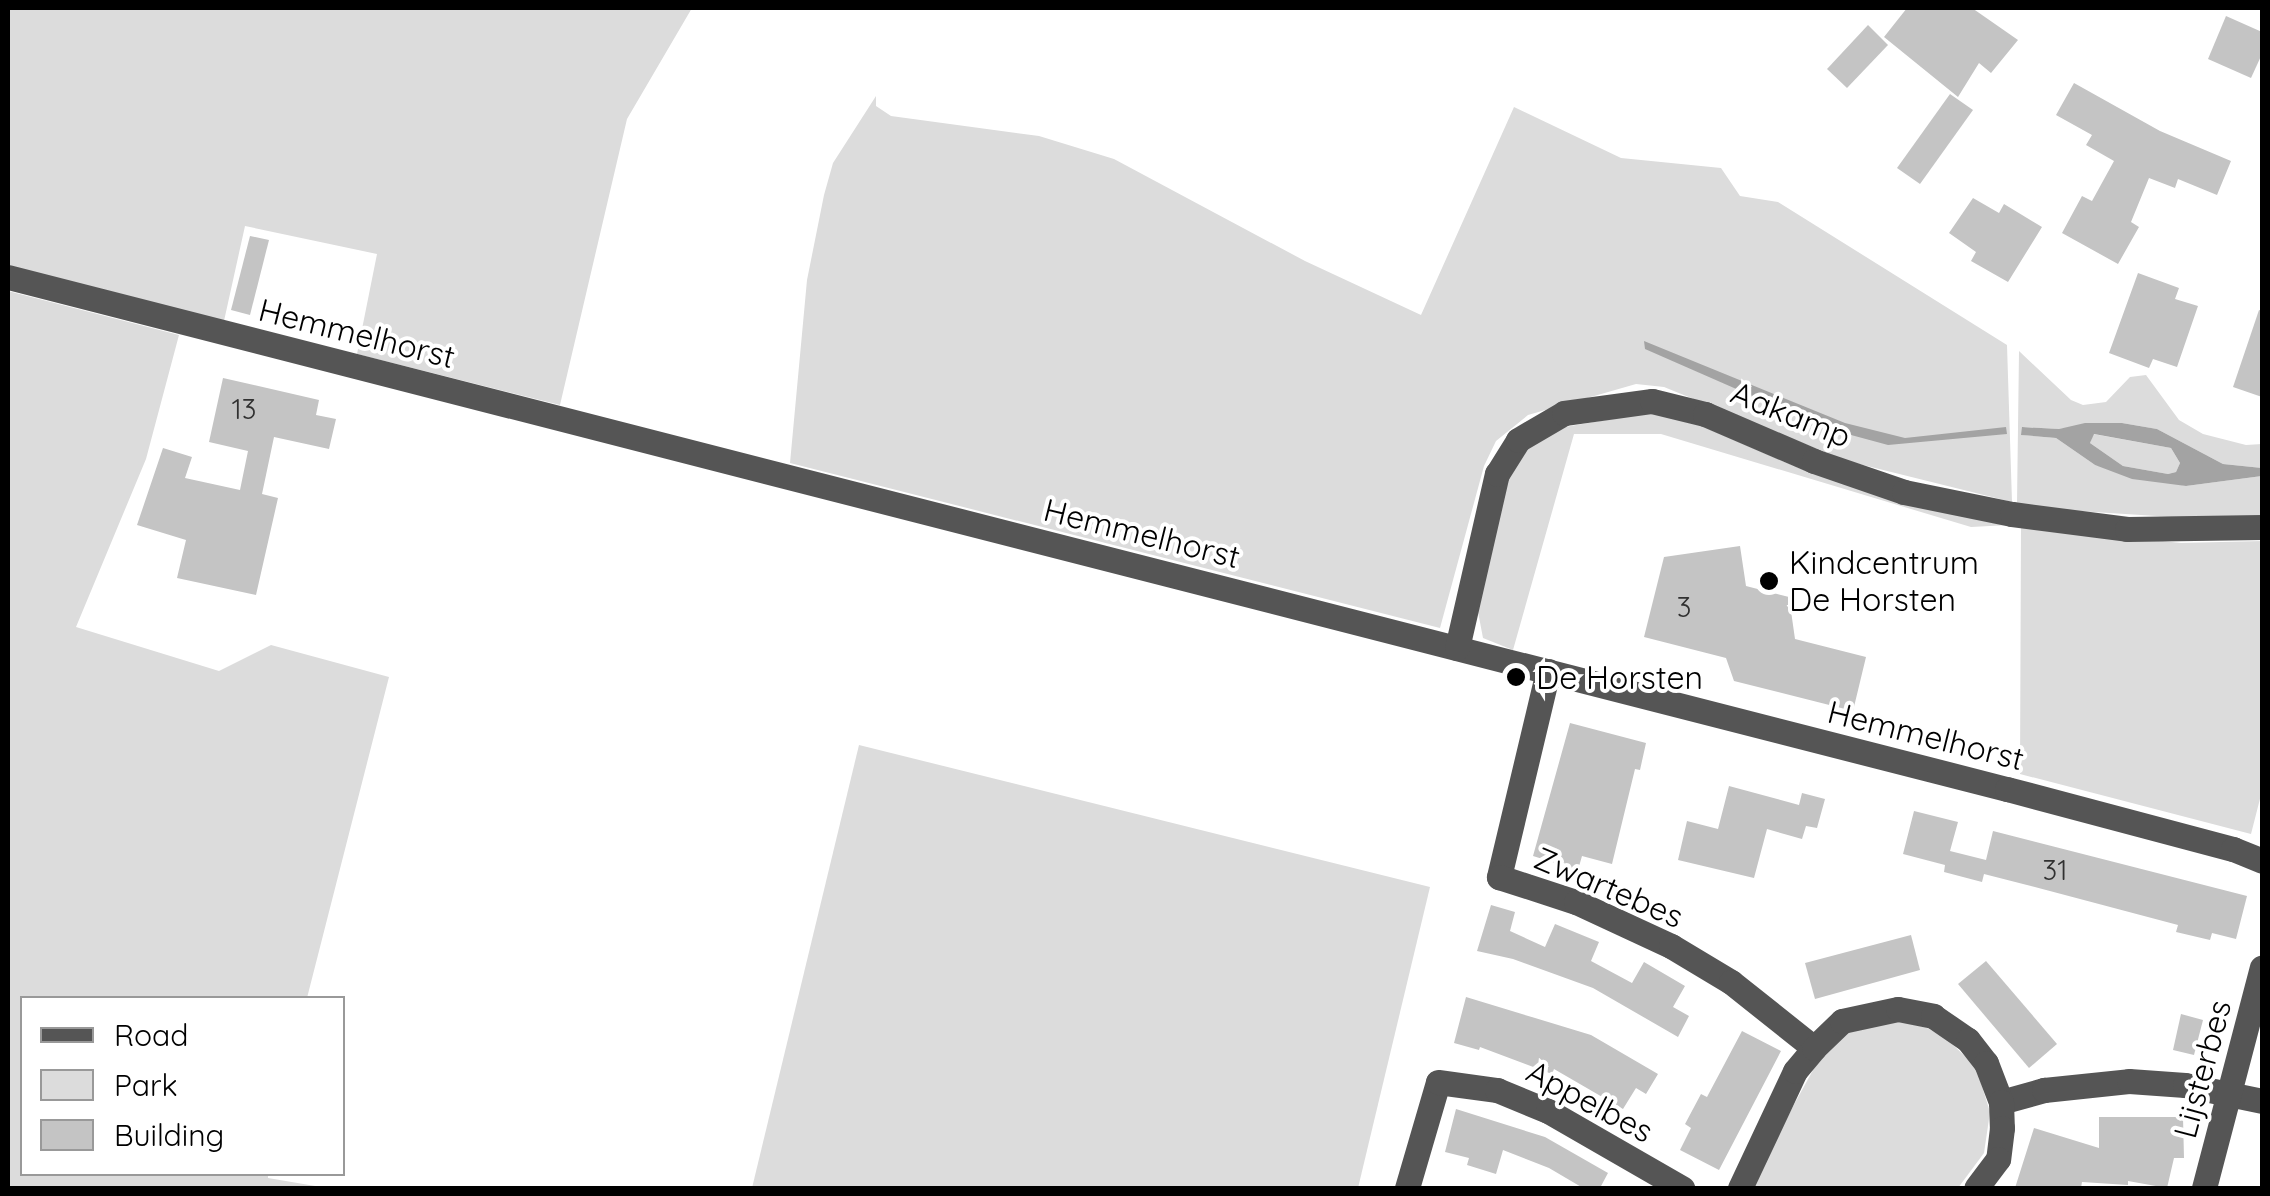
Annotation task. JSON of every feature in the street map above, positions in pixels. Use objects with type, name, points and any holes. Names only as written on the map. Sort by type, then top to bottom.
[{"type":"street","name":"Hemmelhorst","points":[[8,277],[2261,853]]},
{"type":"street","name":"Aakamp","points":[[1457,648],[1497,474],[1518,440],[1564,413],[1652,400],[1705,414],[1814,461],[1904,492],[2012,514],[2128,529],[2262,526]]},
{"type":"street","name":"Zwartebes","points":[[1548,671],[1499,877],[1576,902],[1671,946],[1731,982],[1814,1048]]},
{"type":"street","name":"Lijsterbes","points":[[2204,1188],[2262,967]]},
{"type":"street","points":[[1740,1188],[1795,1071],[1814,1048],[1842,1021],[1898,1009],[1933,1016],[1968,1040],[1986,1064],[2001,1102],[1998,1158],[1976,1188]]},
{"type":"street","points":[[2001,1102],[2044,1090],[2129,1081],[2229,1092],[2262,1101]]},
{"type":"street","name":"Appelbes","points":[[1408,1180],[1438,1082],[1497,1090],[1548,1111],[1682,1188]]},
{"type":"green space","points":[[8,8],[692,8],[627,119],[560,405],[357,354],[377,254],[245,226],[224,321],[8,266]]},
{"type":"green space","points":[[876,96],[876,106],[891,116],[1039,136],[1114,159],[1305,261],[1421,315],[1514,107],[1621,158],[1721,168],[1740,196],[1778,202],[2007,345],[2012,502],[1847,461],[1664,387],[1636,384],[1528,415],[1496,441],[1484,466],[1440,628],[790,463],[807,280],[824,195],[833,163]]},
{"type":"green space","points":[[8,291],[179,335],[146,459],[76,627],[219,671],[271,645],[389,677],[308,996],[20,996],[20,1176],[268,1176],[327,1188],[8,1188]]},
{"type":"green space","points":[[2019,351],[2071,400],[2083,405],[2106,402],[2130,377],[2146,375],[2179,420],[2203,434],[2246,445],[2262,444],[2262,468],[2223,464],[2157,429],[2122,423],[2059,429],[2023,427],[2022,435],[2056,438],[2095,465],[2186,486],[2262,476],[2262,517],[2219,520],[2047,509],[2017,503]]},
{"type":"green space","points":[[1665,410],[1801,469],[2009,525],[1971,527],[1661,434],[1574,434],[1513,650],[1483,638],[1474,591],[1510,459],[1553,429]]},
{"type":"green space","points":[[2093,434],[2171,448],[2180,463],[2176,472],[2168,474],[2123,466],[2090,443]]},
{"type":"green space","points":[[2021,526],[2181,543],[2262,541],[2262,791],[2251,834],[2020,774]]},
{"type":"green space","points":[[859,745],[1430,887],[1358,1188],[752,1188]]},
{"type":"green space","points":[[1880,1021],[1918,1023],[1946,1038],[1976,1067],[1990,1112],[1984,1153],[1958,1188],[1748,1188],[1823,1052],[1842,1035]]},
{"type":"shaded area","points":[[1644,341],[1845,423],[1905,438],[2006,427],[2007,434],[1888,445],[1840,432],[1750,395],[1645,349]]},
{"type":"shaded area","points":[[2085,423],[2122,423],[2157,429],[2223,464],[2262,468],[2262,476],[2186,486],[2132,479],[2095,465],[2056,438],[2021,435],[2022,427],[2059,429]],"holes":[[[2094,434],[2171,448],[2180,463],[2176,472],[2168,474],[2123,466],[2090,443]]]},
{"type":"building","points":[[1907,8],[1972,8],[2018,40],[1991,73],[1979,63],[1958,97],[1884,37]]},
{"type":"building","points":[[2226,16],[2262,32],[2262,54],[2251,78],[2208,59]]},
{"type":"building","points":[[1868,25],[1888,45],[1847,88],[1827,69]]},
{"type":"building","points":[[2074,83],[2160,131],[2231,161],[2217,195],[2178,179],[2175,188],[2149,178],[2131,222],[2139,227],[2118,264],[2062,233],[2082,196],[2092,201],[2114,161],[2086,145],[2092,135],[2056,115]]},
{"type":"building","points":[[1950,94],[1973,110],[1920,184],[1897,168]]},
{"type":"building","points":[[1973,198],[1999,213],[2004,204],[2042,227],[2008,282],[1971,261],[1976,252],[1949,233]]},
{"type":"building","points":[[250,236],[269,240],[250,315],[231,310]]},
{"type":"building","points":[[2138,273],[2179,288],[2175,299],[2198,306],[2177,367],[2153,359],[2149,368],[2109,353]]},
{"type":"building","points":[[2259,310],[2262,311],[2262,397],[2233,387]]},
{"type":"building","points":[[223,378],[319,400],[316,415],[336,419],[329,449],[274,437],[262,494],[278,498],[256,595],[177,578],[186,540],[137,525],[163,448],[192,457],[185,478],[240,490],[248,451],[209,442]]},
{"type":"building","points":[[1740,546],[1746,586],[1789,597],[1795,639],[1866,657],[1853,711],[1734,681],[1726,658],[1644,637],[1664,557]]},
{"type":"building","points":[[1570,723],[1646,743],[1640,770],[1635,769],[1612,864],[1582,856],[1578,870],[1533,856]]},
{"type":"building","points":[[1729,786],[1799,805],[1802,793],[1825,799],[1817,828],[1806,826],[1802,839],[1767,829],[1754,878],[1678,860],[1687,821],[1718,829]]},
{"type":"building","points":[[1914,811],[1958,822],[1950,851],[1986,860],[1993,831],[2247,896],[2236,939],[2212,933],[2210,940],[2176,932],[2178,925],[1984,874],[1982,882],[1944,872],[1945,865],[1903,854]]},
{"type":"building","points":[[1491,905],[1515,912],[1510,931],[1545,947],[1555,924],[1599,942],[1591,961],[1632,983],[1644,962],[1685,986],[1673,1007],[1689,1016],[1678,1037],[1593,988],[1513,959],[1477,951]]},
{"type":"building","points":[[1911,935],[1920,970],[1815,999],[1805,963]]},
{"type":"building","points":[[1986,961],[2057,1044],[2029,1068],[1958,984]]},
{"type":"building","points":[[1466,997],[1591,1035],[1658,1074],[1646,1094],[1636,1088],[1623,1109],[1554,1069],[1552,1074],[1480,1047],[1479,1050],[1454,1043]]},
{"type":"building","points":[[2181,1014],[2203,1020],[2194,1055],[2173,1050]]},
{"type":"building","points":[[1742,1031],[1781,1051],[1719,1170],[1680,1150],[1691,1128],[1685,1124],[1701,1094],[1707,1097]]},
{"type":"building","points":[[1456,1109],[1545,1137],[1608,1173],[1600,1188],[1583,1188],[1549,1168],[1503,1150],[1496,1174],[1467,1165],[1469,1158],[1445,1152]]},
{"type":"building","points":[[2099,1117],[2183,1117],[2184,1158],[2174,1158],[2167,1188],[2128,1181],[2128,1185],[2082,1182],[2081,1188],[2015,1188],[2034,1128],[2099,1148]]},
{"type":"place","name":"Kindcentrum De Horsten","points":[[1769,581]]},
{"type":"place","name":"De Horsten","points":[[1516,677]]}]
